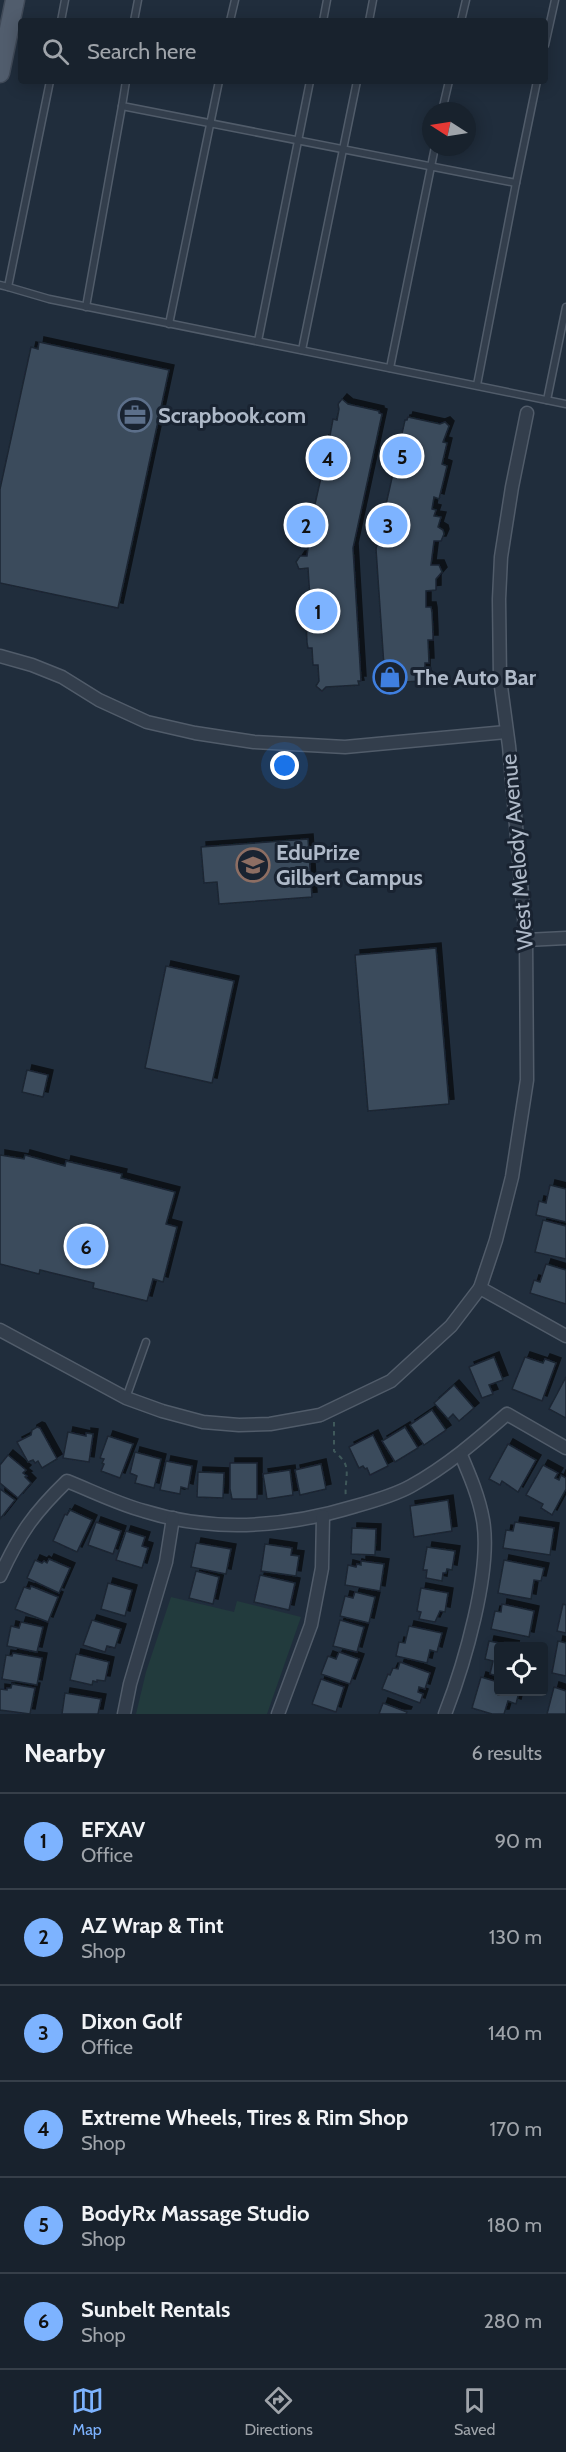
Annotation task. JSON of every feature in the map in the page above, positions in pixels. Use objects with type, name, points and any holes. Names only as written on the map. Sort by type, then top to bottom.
[{"type":"main road","points":[[0,73],[15,0]]},
{"type":"street","name":"West Melody Avenue","points":[[0,1330],[126,1398],[162,1412],[203,1422],[239,1425],[270,1424],[320,1415],[391,1381],[451,1326],[480,1288],[496,1240],[512,1177],[528,1080],[526,940],[500,679],[499,599],[501,557],[527,413]]},
{"type":"street","points":[[0,656],[62,677],[99,699],[147,722],[195,733],[254,742],[345,747],[506,732]]},
{"type":"street","points":[[526,940],[566,939]]},
{"type":"street","points":[[480,1288],[566,1336]]},
{"type":"street","points":[[0,1576],[24,1528],[43,1504],[67,1481],[143,1511],[173,1518],[206,1524],[275,1524],[323,1516],[410,1487],[461,1455],[507,1414],[566,1448]]},
{"type":"street","points":[[446,1714],[462,1671],[483,1570],[484,1522],[475,1487],[461,1455]]},
{"type":"street","points":[[278,1714],[311,1625],[322,1568],[323,1516]]},
{"type":"street","points":[[124,1714],[130,1684],[166,1562],[173,1518]]},
{"type":"lane","points":[[62,18],[65,0]]},
{"type":"lane","points":[[135,18],[138,0]]},
{"type":"lane","points":[[231,18],[235,0]]},
{"type":"lane","points":[[324,18],[327,0]]},
{"type":"lane","points":[[370,18],[373,0]]},
{"type":"lane","points":[[462,18],[466,0]]},
{"type":"lane","points":[[548,32],[555,0]]},
{"type":"lane","points":[[8,287],[32,181],[49,84]]},
{"type":"lane","points":[[86,307],[126,84]]},
{"type":"lane","points":[[169,324],[218,84]]},
{"type":"lane","points":[[258,341],[309,84]]},
{"type":"lane","points":[[302,350],[356,84]]},
{"type":"lane","points":[[444,102],[447,84]]},
{"type":"lane","points":[[477,386],[536,84]]},
{"type":"lane","points":[[122,106],[516,183]]},
{"type":"lane","points":[[390,368],[433,156]]},
{"type":"lane","points":[[0,285],[86,307],[566,404]]},
{"type":"lane","points":[[547,400],[566,307]]},
{"type":"lane","points":[[126,1398],[146,1342]]},
{"type":"path","points":[[329,1411],[334,1423],[334,1450],[346,1464],[344,1485],[349,1508]]},
{"type":"green space","points":[[171,1597],[234,1612],[237,1601],[301,1617],[267,1714],[136,1714],[146,1672]]},
{"type":"building","points":[[39,342],[169,370],[118,608],[0,583],[0,489],[31,347],[38,349]]},
{"type":"building","points":[[342,399],[348,404],[379,411],[382,414],[353,548],[361,681],[358,681],[359,685],[326,687],[322,691],[316,686],[319,681],[318,665],[313,665],[312,648],[308,648],[307,643],[306,620],[307,615],[311,615],[308,568],[299,569],[296,562],[300,556],[307,556],[310,532],[301,529],[299,522],[303,518],[308,518],[309,512],[313,513],[322,473],[317,472],[324,440],[329,441],[333,419],[337,420],[338,404]]},
{"type":"building","points":[[408,417],[440,424],[445,422],[449,426],[443,442],[447,443],[442,464],[447,466],[439,499],[434,497],[432,509],[436,510],[434,516],[441,517],[438,527],[443,530],[444,534],[441,541],[434,541],[431,565],[439,565],[442,572],[436,579],[436,590],[426,591],[426,607],[431,607],[432,612],[433,640],[428,640],[429,663],[425,663],[425,674],[430,680],[426,684],[420,681],[387,683],[385,681],[376,549],[405,420]]},
{"type":"building","points":[[308,839],[312,897],[219,904],[217,882],[204,883],[201,847]]},
{"type":"building","points":[[436,948],[449,1104],[368,1111],[355,955]]},
{"type":"building","points":[[166,966],[234,981],[212,1083],[145,1068]]},
{"type":"building","points":[[27,1070],[48,1075],[43,1097],[22,1092]]},
{"type":"building","points":[[0,1155],[24,1159],[25,1155],[65,1166],[66,1161],[122,1174],[121,1178],[175,1192],[166,1224],[177,1227],[163,1282],[153,1279],[147,1301],[93,1288],[94,1283],[40,1270],[39,1274],[0,1264]]},
{"type":"building","points":[[550,1185],[566,1189],[566,1222],[536,1215],[539,1201],[546,1203]]},
{"type":"building","points":[[543,1220],[566,1226],[566,1259],[535,1252]]},
{"type":"building","points":[[546,1264],[566,1270],[566,1304],[530,1293],[534,1280],[540,1282]]},
{"type":"building","points":[[494,1357],[503,1380],[489,1385],[493,1394],[482,1398],[469,1367]]},
{"type":"building","points":[[525,1357],[543,1363],[545,1359],[556,1363],[542,1401],[512,1389]]},
{"type":"building","points":[[566,1377],[566,1418],[549,1409]]},
{"type":"building","points":[[454,1385],[474,1408],[459,1421],[453,1414],[448,1419],[434,1403]]},
{"type":"building","points":[[432,1410],[446,1430],[424,1445],[410,1425]]},
{"type":"building","points":[[405,1427],[418,1448],[395,1462],[382,1441]]},
{"type":"building","points":[[40,1428],[57,1459],[42,1468],[38,1461],[28,1462],[17,1442],[31,1435],[32,1430]]},
{"type":"building","points":[[68,1432],[86,1436],[86,1433],[93,1434],[89,1462],[63,1458]]},
{"type":"building","points":[[373,1435],[388,1466],[370,1475],[367,1468],[363,1466],[359,1468],[349,1447]]},
{"type":"building","points":[[108,1436],[133,1444],[120,1478],[101,1471],[104,1459],[100,1458]]},
{"type":"building","points":[[508,1444],[536,1460],[518,1492],[502,1481],[500,1485],[489,1479]]},
{"type":"building","points":[[135,1452],[161,1459],[154,1488],[135,1483],[137,1476],[130,1473]]},
{"type":"building","points":[[8,1455],[26,1470],[23,1473],[31,1483],[18,1498],[0,1483],[0,1465]]},
{"type":"building","points":[[166,1461],[192,1466],[188,1489],[181,1487],[180,1494],[160,1490]]},
{"type":"building","points":[[230,1463],[257,1463],[257,1499],[232,1499]]},
{"type":"building","points":[[321,1464],[326,1489],[300,1495],[295,1470]]},
{"type":"building","points":[[543,1465],[558,1473],[555,1478],[559,1480],[561,1475],[566,1478],[566,1489],[552,1515],[541,1508],[543,1504],[526,1495]]},
{"type":"building","points":[[290,1470],[293,1495],[267,1499],[263,1474]]},
{"type":"building","points":[[198,1472],[224,1473],[223,1498],[197,1497]]},
{"type":"building","points":[[0,1489],[15,1500],[0,1519]]},
{"type":"building","points":[[448,1500],[452,1531],[414,1537],[410,1506]]},
{"type":"building","points":[[70,1510],[92,1520],[77,1552],[53,1541],[65,1514],[67,1515]]},
{"type":"building","points":[[96,1522],[121,1531],[113,1554],[88,1545]]},
{"type":"building","points":[[515,1522],[554,1528],[550,1555],[503,1548],[506,1530],[513,1531]]},
{"type":"building","points":[[352,1528],[376,1529],[375,1555],[351,1554]]},
{"type":"building","points":[[126,1531],[145,1537],[142,1546],[148,1548],[142,1568],[116,1560]]},
{"type":"building","points":[[196,1543],[231,1549],[226,1574],[191,1567]]},
{"type":"building","points":[[265,1544],[292,1548],[291,1555],[299,1556],[296,1576],[261,1571]]},
{"type":"building","points":[[427,1547],[455,1551],[452,1570],[447,1569],[446,1573],[443,1573],[442,1581],[426,1578],[427,1570],[423,1570]]},
{"type":"building","points":[[49,1559],[70,1568],[59,1593],[27,1578],[35,1560],[47,1563]]},
{"type":"building","points":[[504,1560],[544,1568],[541,1581],[534,1580],[531,1599],[498,1593]]},
{"type":"building","points":[[361,1561],[384,1564],[380,1591],[345,1585],[348,1565],[356,1567],[357,1564],[361,1565]]},
{"type":"building","points":[[196,1571],[219,1577],[213,1604],[189,1598]]},
{"type":"building","points":[[260,1575],[295,1583],[289,1610],[254,1602]]},
{"type":"building","points":[[108,1583],[132,1590],[125,1616],[101,1609]]},
{"type":"building","points":[[31,1586],[58,1597],[48,1622],[15,1609],[24,1587],[30,1589]]},
{"type":"building","points":[[421,1588],[448,1593],[445,1612],[440,1611],[435,1622],[419,1619],[421,1612],[417,1611]]},
{"type":"building","points":[[355,1592],[375,1597],[369,1623],[340,1616],[345,1596],[353,1598]]},
{"type":"building","points":[[502,1604],[534,1611],[529,1637],[491,1629],[495,1611],[501,1612]]},
{"type":"building","points":[[563,1604],[566,1605],[566,1633],[557,1631]]},
{"type":"building","points":[[92,1620],[121,1629],[115,1648],[107,1646],[105,1652],[83,1645]]},
{"type":"building","points":[[340,1620],[364,1627],[357,1652],[333,1646]]},
{"type":"building","points":[[21,1622],[43,1627],[37,1652],[7,1646],[11,1626],[19,1628]]},
{"type":"building","points":[[409,1626],[442,1633],[437,1652],[430,1650],[427,1663],[396,1656],[399,1642],[405,1643]]},
{"type":"building","points":[[489,1641],[494,1642],[494,1675],[490,1674],[493,1661],[485,1659]]},
{"type":"building","points":[[558,1641],[566,1643],[566,1676],[552,1673]]},
{"type":"building","points":[[339,1652],[359,1659],[350,1684],[321,1674],[328,1656],[336,1659]]},
{"type":"building","points":[[13,1653],[42,1658],[37,1685],[2,1679],[6,1655],[12,1656]]},
{"type":"building","points":[[76,1654],[109,1662],[105,1681],[93,1681],[92,1685],[70,1680]]},
{"type":"building","points":[[400,1662],[430,1673],[425,1689],[419,1687],[418,1692],[423,1694],[420,1703],[382,1689],[388,1674],[390,1675],[393,1668],[398,1669]]},
{"type":"building","points":[[481,1677],[494,1681],[494,1696],[518,1696],[516,1704],[508,1701],[504,1714],[492,1714],[472,1708]]},
{"type":"building","points":[[321,1679],[344,1687],[336,1712],[312,1704]]},
{"type":"building","points":[[12,1684],[35,1688],[30,1714],[0,1710],[0,1689],[7,1690]]},
{"type":"building","points":[[554,1687],[566,1691],[566,1714],[547,1714]]},
{"type":"building","points":[[65,1693],[101,1699],[98,1714],[62,1714]]},
{"type":"building","points":[[383,1703],[407,1712],[406,1714],[379,1714]]},
{"type":"place","name":"Scrapbook.com","points":[[135,415]]},
{"type":"place","name":"BodyRx Massage Studio","points":[[402,456]]},
{"type":"place","name":"Extreme Wheels, Tires & Rim Shop","points":[[328,458]]},
{"type":"place","name":"AZ Wrap & Tint","points":[[306,525]]},
{"type":"place","name":"Dixon Golf","points":[[388,525]]},
{"type":"place","name":"EFXAV","points":[[318,611]]},
{"type":"place","name":"The Auto Bar","points":[[390,677]]},
{"type":"place","name":"EduPrize Gilbert Campus","points":[[253,865]]},
{"type":"place","name":"Sunbelt Rentals","points":[[86,1246]]}]
